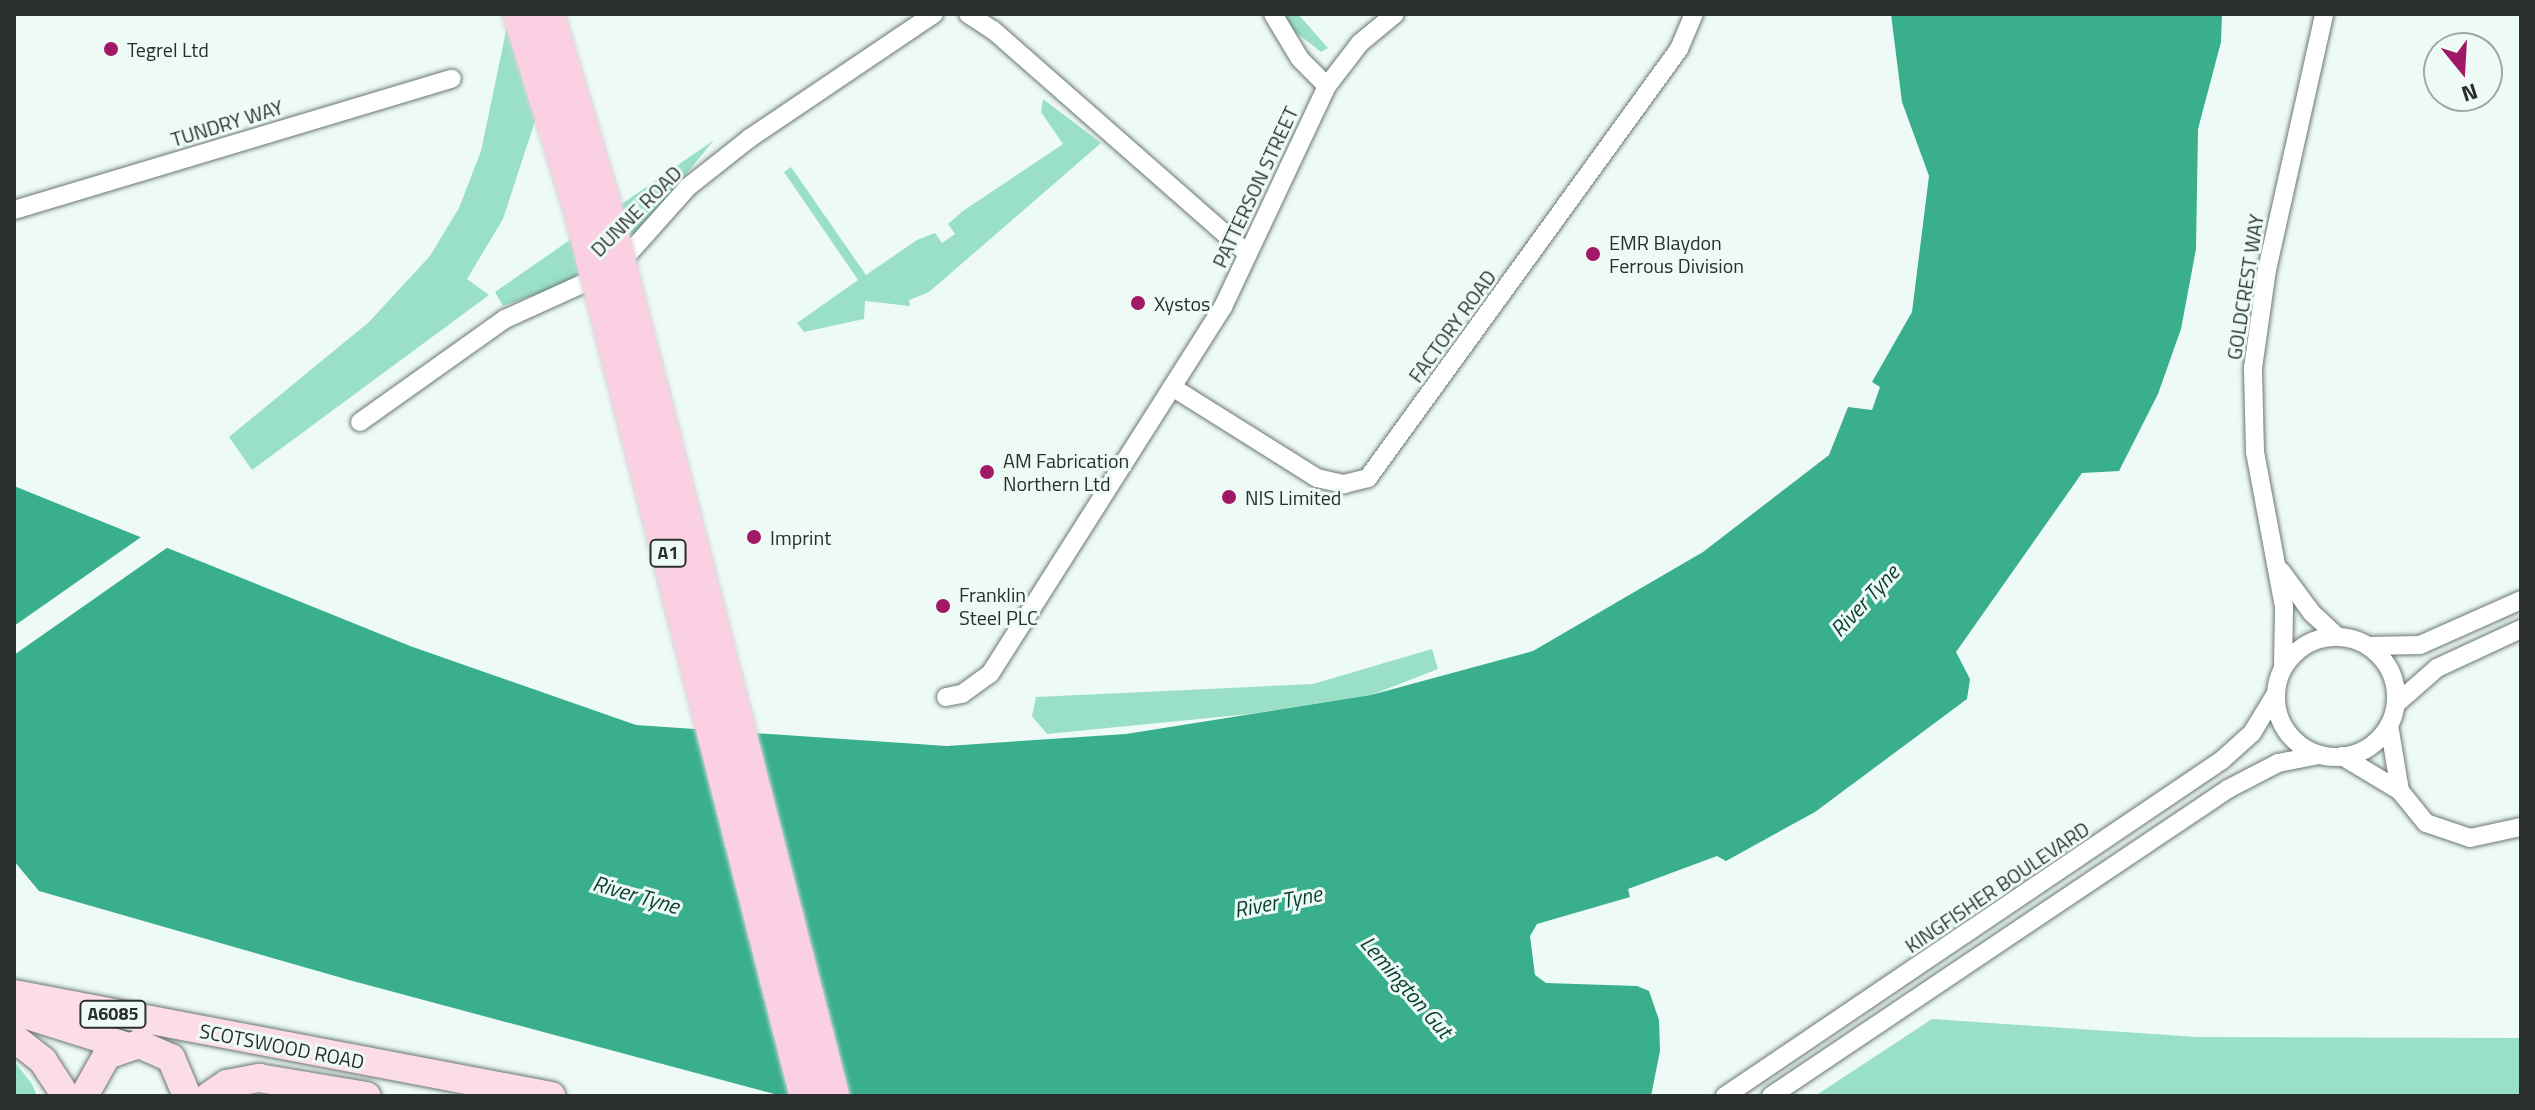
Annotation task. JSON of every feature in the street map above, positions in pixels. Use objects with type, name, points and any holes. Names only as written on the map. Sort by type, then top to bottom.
[{"type":"highway","name":"A1","points":[[518,14],[582,222],[805,1096]]},
{"type":"highway","name":"A1","points":[[549,14],[604,198],[834,1096]]},
{"type":"main road","name":"SCOTSWOOD ROAD","points":[[14,994],[551,1096]]},
{"type":"main road","points":[[14,1011],[171,1058],[187,1096]]},
{"type":"main road","points":[[84,1096],[102,1060],[132,1045],[187,1028]]},
{"type":"main road","points":[[14,1038],[43,1061],[66,1096]]},
{"type":"main road","name":"SCOTSWOOD ROAD","points":[[209,1096],[227,1084],[259,1078],[367,1096]]},
{"type":"street","name":"DUNNE ROAD","points":[[360,422],[505,319],[615,269],[688,187],[750,138],[934,14]]},
{"type":"street","points":[[968,14],[993,30],[1248,254]]},
{"type":"street","points":[[1273,14],[1300,59],[1327,86]]},
{"type":"street","name":"PATTERSON STREET","points":[[946,697],[962,694],[990,674],[1223,307],[1327,86],[1360,43],[1395,14]]},
{"type":"street","name":"FACTORY ROAD","points":[[1172,387],[1317,478],[1344,484],[1368,478],[1679,49],[1694,14]]},
{"type":"street","name":"GOLDCREST WAY","points":[[2280,569],[2255,452],[2253,368],[2267,270],[2324,14]]},
{"type":"street","name":"TUNDRY WAY","points":[[14,210],[452,79]]},
{"type":"street","points":[[2280,569],[2312,613],[2338,637],[2368,646],[2420,645],[2521,600]]},
{"type":"street","points":[[2280,569],[2283,666],[2275,695],[2292,737],[2319,755]]},
{"type":"street","points":[[2396,704],[2437,668],[2521,629]]},
{"type":"street","points":[[2283,666],[2314,642],[2338,637]]},
{"type":"street","points":[[1771,1096],[2228,789],[2278,763],[2319,755],[2342,756],[2364,750],[2389,725],[2396,704],[2389,668],[2368,646]]},
{"type":"street","name":"KINGFISHER BOULEVARD","points":[[1725,1096],[2222,760],[2259,725],[2275,695]]},
{"type":"street","points":[[2389,725],[2400,791]]},
{"type":"street","points":[[2342,756],[2400,791],[2418,816],[2445,832],[2481,838],[2521,827]]},
{"type":"shaded area","points":[[1285,14],[1298,14],[1328,48],[1321,52],[1293,30]]},
{"type":"shaded area","points":[[508,22],[537,115],[503,219],[467,279],[489,295],[252,470],[229,437],[369,322],[430,256],[459,208],[481,151]]},
{"type":"shaded area","points":[[1043,99],[1101,143],[929,292],[909,300],[910,306],[865,301],[864,319],[804,332],[797,323],[858,280],[784,172],[791,167],[866,275],[917,240],[935,233],[942,243],[955,234],[948,224],[963,211],[1063,144],[1041,112]]},
{"type":"shaded area","points":[[714,140],[637,234],[577,280],[503,306],[495,292]]},
{"type":"shaded area","points":[[1432,649],[1438,669],[1371,695],[1249,714],[1047,734],[1032,716],[1036,697],[1313,684]]},
{"type":"shaded area","points":[[1932,1019],[2197,1037],[2521,1038],[2521,1096],[1815,1096]]},
{"type":"shaded area","points":[[14,1061],[32,1084],[37,1096],[14,1096]]},
{"type":"water","points":[[1891,14],[2222,14],[2221,42],[2198,129],[2196,249],[2181,329],[2158,394],[2119,471],[2082,473],[1956,652],[1970,679],[1967,699],[1815,812],[1726,861],[1717,856],[1628,889],[1630,897],[1537,924],[1530,936],[1535,975],[1546,983],[1637,986],[1649,991],[1659,1020],[1660,1051],[1651,1096],[782,1096],[349,980],[39,891],[14,861],[14,486],[410,646],[636,725],[947,746],[1126,734],[1371,695],[1533,651],[1703,552],[1829,455],[1848,407],[1872,410],[1880,387],[1872,382],[1912,312],[1929,176],[1902,102]]},
{"type":"pier","points":[[144,535],[171,545],[14,655],[14,626]]},
{"type":"place","name":"Tegrel Ltd","points":[[111,49]]},
{"type":"place","name":"EMR Blaydon Ferrous Division","points":[[1593,254]]},
{"type":"place","name":"Xystos","points":[[1138,303]]},
{"type":"place","name":"AM Fabrication Northern Ltd","points":[[987,472]]},
{"type":"place","name":"NIS Limited","points":[[1229,497]]},
{"type":"place","name":"Imprint","points":[[754,537]]},
{"type":"place","name":"Franklin Steel PLC","points":[[943,606]]},
{"type":"water label","name":"River Tyne","points":[[1865,601]]},
{"type":"water label","name":"River Tyne","points":[[636,895]]},
{"type":"water label","name":"River Tyne","points":[[1278,902]]},
{"type":"water label","name":"Lemington Gut","points":[[1406,987]]}]
